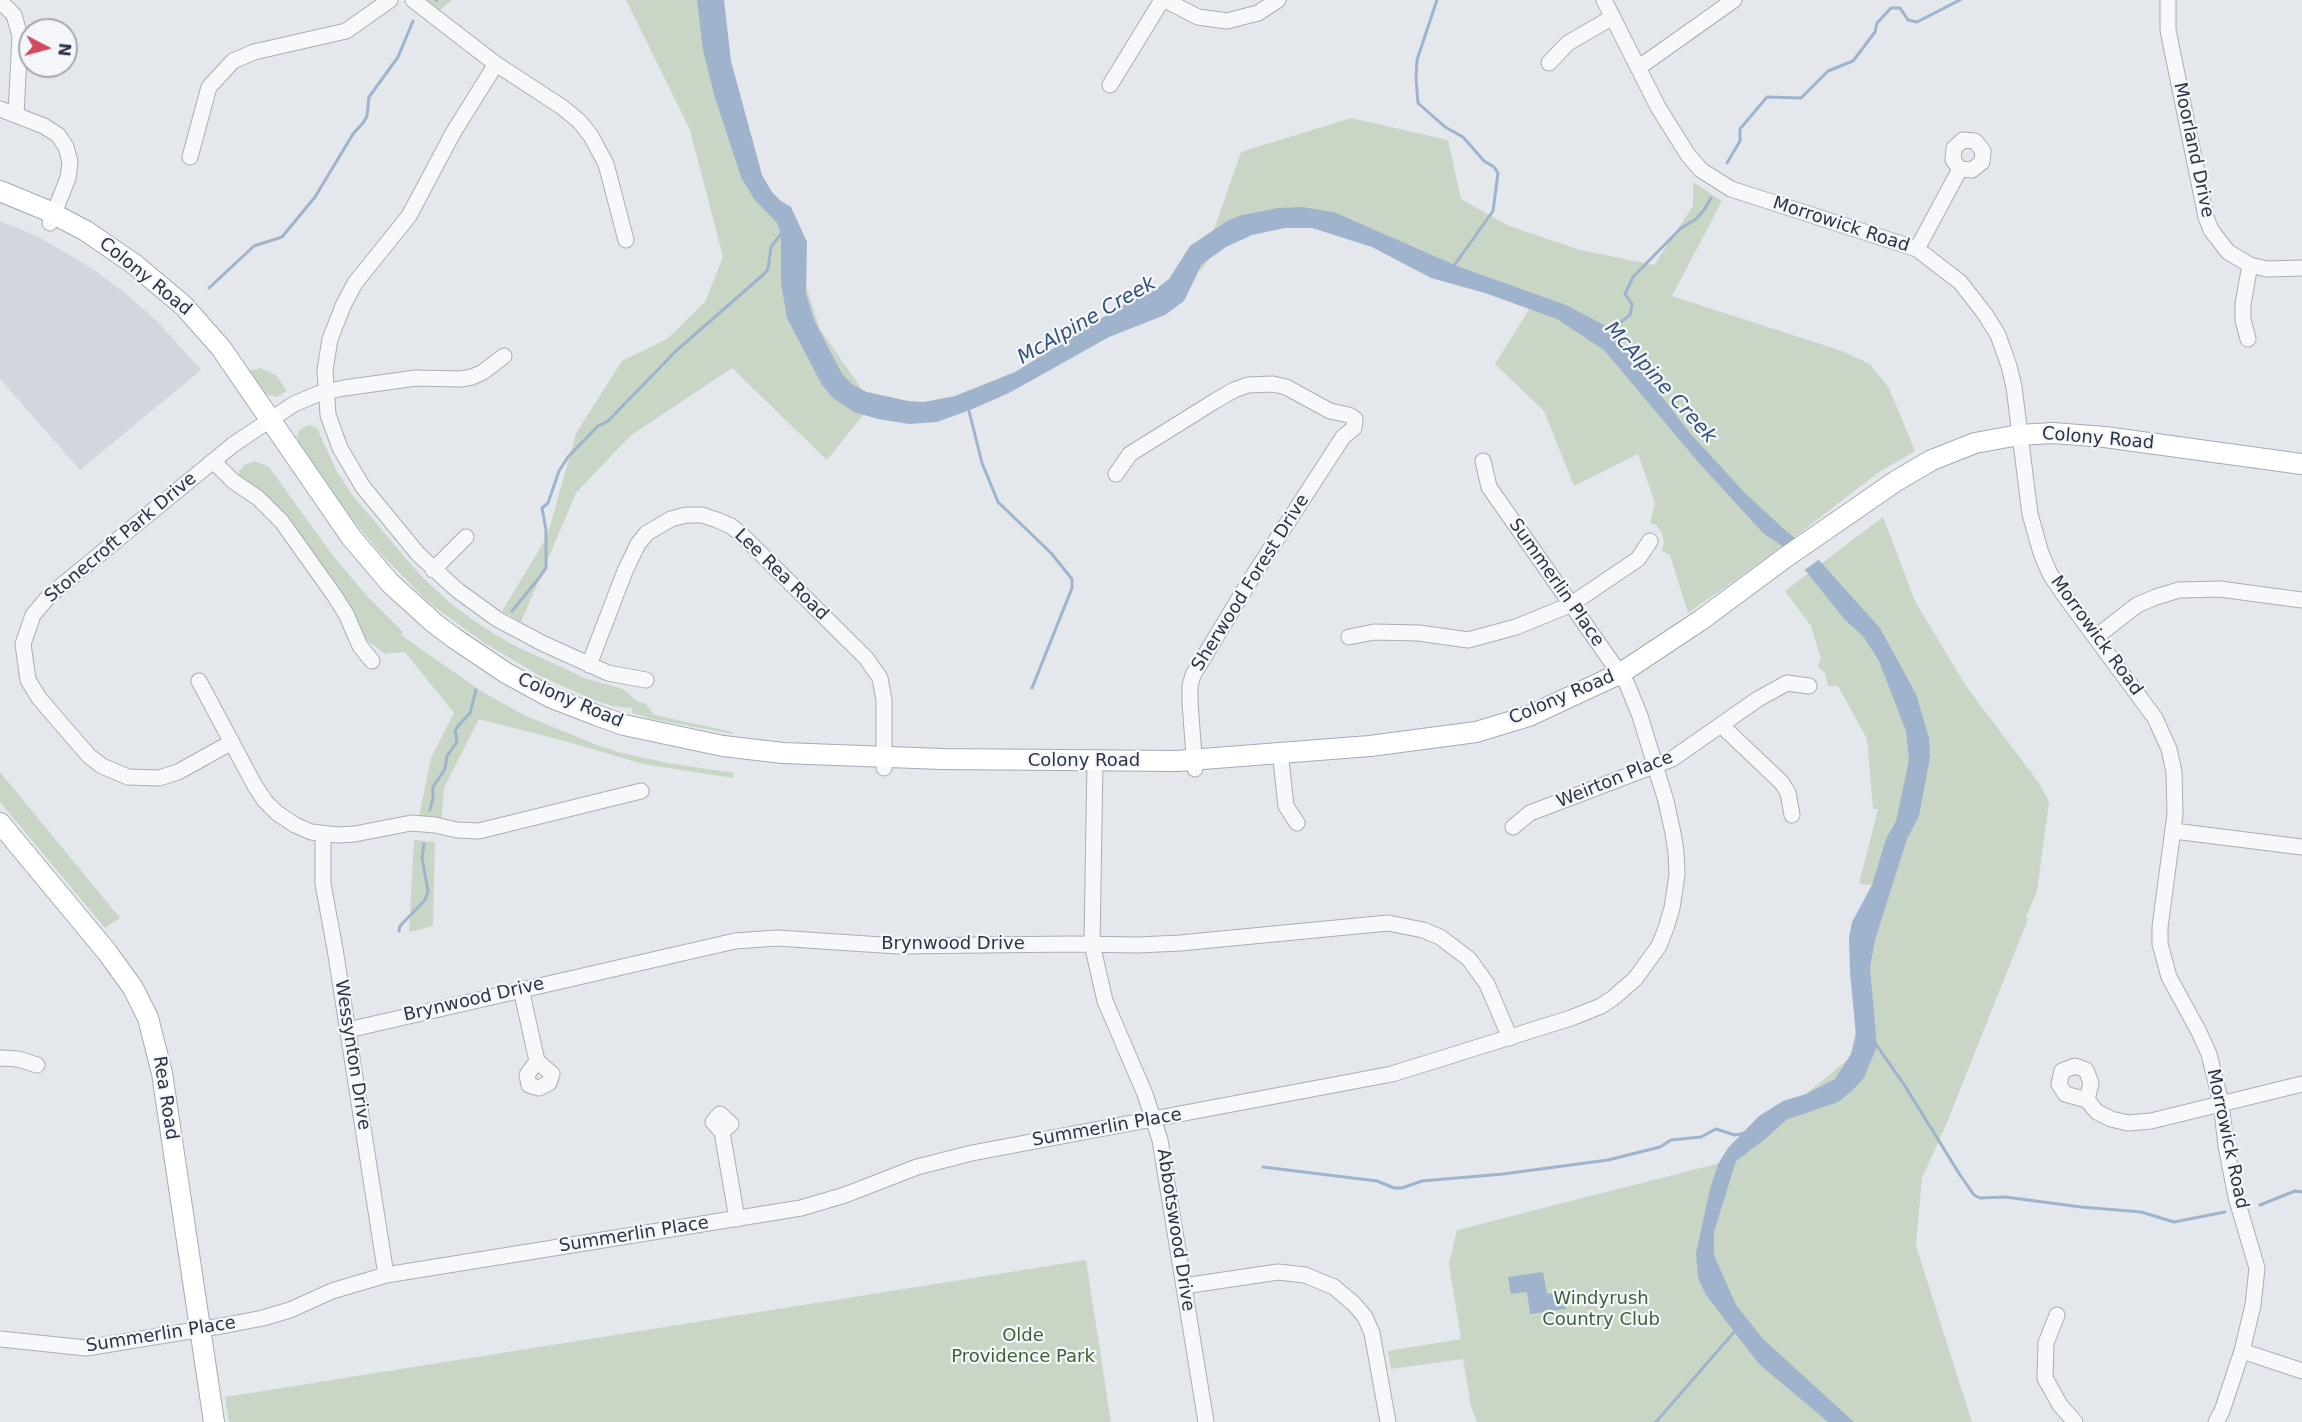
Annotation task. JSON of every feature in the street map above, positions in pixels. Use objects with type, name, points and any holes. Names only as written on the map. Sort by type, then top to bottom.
[{"type":"main road","name":"Colony Road","points":[[0,191],[52,219],[120,268],[159,299],[191,329],[267,422],[347,547],[386,594],[430,633],[503,684],[549,708],[620,735],[682,743],[780,763],[1095,767],[1173,771],[1194,764],[1280,757],[1366,756],[1473,743],[1558,714],[1624,678],[1755,588],[1894,497],[1948,458],[1972,455],[2005,447],[2020,440],[2053,433],[2105,437],[2302,464]]},
{"type":"main road","name":"Colony Road","points":[[0,202],[52,219]]},
{"type":"main road","name":"Colony Road","points":[[2020,440],[2101,447],[2302,475]]},
{"type":"main road","name":"Rea Road","points":[[0,823],[107,952],[133,987],[148,1018],[162,1073],[214,1422]]},
{"type":"street","points":[[190,157],[208,87],[233,61],[254,52],[346,31],[390,0]]},
{"type":"street","points":[[413,0],[496,64],[562,106],[580,122],[591,136],[606,164],[626,240]]},
{"type":"street","points":[[1110,85],[1164,0],[1198,16],[1227,21],[1258,13],[1278,0]]},
{"type":"street","name":"Morrowick Road","points":[[1604,0],[1658,107],[1694,162],[1712,178],[1731,189],[1917,249],[1960,282],[1998,335],[2014,387],[2030,514],[2041,554],[2055,581],[2150,708],[2165,738],[2175,783],[2174,831],[2160,927],[2160,944],[2169,977],[2209,1054],[2221,1103],[2226,1146],[2236,1197],[2258,1268],[2253,1305],[2242,1351],[2222,1411],[2216,1422]]},
{"type":"street","points":[[1638,68],[1734,0]]},
{"type":"street","name":"Moorland Drive","points":[[2168,0],[2168,30],[2206,217],[2215,236],[2223,247],[2240,261],[2250,265],[2267,269],[2302,268]]},
{"type":"street","points":[[0,1],[14,15],[20,36],[16,115]]},
{"type":"street","points":[[1549,63],[1568,43],[1613,17]]},
{"type":"street","points":[[496,64],[453,133],[409,216],[356,283],[343,306],[328,350],[325,392],[328,414],[333,430],[363,486],[433,570],[475,605],[496,619],[589,665],[608,672],[646,680]]},
{"type":"street","points":[[0,110],[52,131],[66,147],[70,162],[68,178],[52,219]]},
{"type":"street","points":[[1917,249],[1960,169]]},
{"type":"street","points":[[2248,339],[2243,320],[2243,304],[2250,265]]},
{"type":"street","name":"Stonecroft Park Drive","points":[[232,742],[178,772],[159,778],[128,777],[109,770],[89,756],[39,698],[28,680],[23,644],[33,615],[45,600],[234,444],[294,404],[325,392],[344,388],[416,378],[472,377],[483,372],[504,356]]},
{"type":"street","name":"Sherwood Forest Drive","points":[[1116,474],[1130,454],[1215,401],[1248,385],[1273,384],[1286,387],[1330,411],[1349,415],[1355,419],[1354,428],[1342,437],[1193,675],[1190,686],[1194,764]]},
{"type":"street","points":[[213,461],[233,481],[258,498],[282,522],[334,595],[346,614],[360,646],[372,661]]},
{"type":"street","name":"Summerlin Place","points":[[0,1339],[86,1348],[263,1318],[386,1275],[801,1208],[954,1157],[1375,1078],[1510,1038],[1580,1015],[1607,1002],[1635,979],[1659,946],[1672,908],[1677,874],[1676,852],[1666,801],[1640,716],[1624,678],[1570,605],[1489,487],[1484,461]]},
{"type":"street","name":"Lee Rea Road","points":[[589,665],[628,562],[638,543],[647,532],[671,519],[702,515],[731,526],[743,536],[866,658],[880,678],[884,700],[884,763]]},
{"type":"street","points":[[433,570],[466,537]]},
{"type":"street","points":[[1349,637],[1374,632],[1419,633],[1468,640],[1516,627],[1570,605],[1638,559],[1650,541]]},
{"type":"street","points":[[2096,637],[2137,605],[2179,590],[2220,589],[2302,600]]},
{"type":"street","points":[[199,681],[265,801],[277,813],[295,825],[323,835],[355,834],[411,823],[435,825],[457,831],[479,831],[641,791]]},
{"type":"street","name":"Weirton Place","points":[[1513,827],[1530,813],[1631,777],[1672,759],[1758,699],[1787,683],[1809,686]]},
{"type":"street","points":[[1721,725],[1782,783],[1788,793],[1792,815]]},
{"type":"street","points":[[1280,757],[1286,806],[1297,823]]},
{"type":"street","name":"Abbotswood Drive","points":[[1095,767],[1092,944],[1105,1001],[1154,1119],[1162,1150],[1206,1422]]},
{"type":"street","points":[[2174,831],[2302,847]]},
{"type":"street","name":"Wessynton Drive","points":[[323,835],[323,884],[386,1275]]},
{"type":"street","name":"Brynwood Drive","points":[[348,1030],[718,943],[756,939],[897,946],[1180,944],[1380,924],[1406,925],[1440,937],[1469,959],[1487,984],[1510,1038]]},
{"type":"street","points":[[521,989],[537,1061]]},
{"type":"street","points":[[0,1058],[18,1059],[37,1065]]},
{"type":"street","points":[[2087,1100],[2097,1112],[2111,1119],[2128,1123],[2151,1121],[2302,1084]]},
{"type":"street","points":[[722,1132],[737,1219]]},
{"type":"street","points":[[1184,1286],[1278,1272],[1305,1275],[1334,1287],[1365,1317],[1372,1333],[1388,1422]]},
{"type":"street","points":[[2057,1315],[2046,1343],[2045,1378],[2060,1405],[2075,1422]]},
{"type":"street","points":[[2242,1351],[2302,1371]]},
{"type":"shaded area","points":[[0,221],[37,236],[93,269],[157,321],[201,370],[80,470],[0,379]]},
{"type":"green space","points":[[426,0],[452,0],[439,11]]},
{"type":"green space","points":[[626,0],[706,0],[746,153],[790,238],[820,329],[872,404],[827,460],[732,368],[630,436],[576,493],[521,622],[502,611],[547,537],[576,433],[622,361],[667,339],[705,302],[723,257],[690,130]]},
{"type":"green space","points":[[1351,118],[1448,140],[1461,199],[1509,226],[1580,250],[1654,265],[1693,206],[1693,182],[1722,201],[1672,296],[1842,351],[1870,364],[1889,388],[1915,451],[1879,472],[1775,552],[1688,613],[1670,555],[1662,551],[1664,542],[1662,533],[1656,525],[1650,523],[1655,503],[1638,454],[1574,486],[1544,411],[1495,364],[1532,305],[1310,213],[1226,235],[1199,273],[1241,152]]},
{"type":"green space","points":[[260,368],[276,375],[287,391],[277,397],[265,394],[249,371]]},
{"type":"green space","points":[[309,425],[317,428],[337,472],[353,496],[420,575],[451,604],[511,644],[587,679],[623,689],[637,701],[646,704],[654,715],[733,732],[733,734],[652,719],[632,713],[632,708],[612,706],[594,700],[540,676],[483,642],[428,602],[381,554],[353,520],[298,442],[299,430]]},
{"type":"green space","points":[[255,461],[269,467],[333,556],[367,596],[403,632],[401,635],[481,691],[526,716],[597,745],[667,763],[734,773],[733,778],[643,764],[479,719],[444,788],[441,824],[418,821],[431,758],[454,713],[405,652],[385,654],[364,638],[240,479],[239,471],[244,465]]},
{"type":"green space","name":"Windyrush Country Club","points":[[1883,517],[1915,601],[1966,686],[2039,783],[2049,802],[2037,891],[2026,917],[2028,919],[1946,1125],[1922,1178],[1916,1246],[1972,1422],[1477,1422],[1471,1406],[1463,1359],[1391,1369],[1388,1351],[1461,1339],[1449,1264],[1457,1230],[1732,1160],[1749,1140],[1850,1058],[1885,886],[1859,884],[1878,809],[1873,809],[1867,739],[1838,686],[1828,686],[1825,673],[1817,666],[1821,659],[1811,626],[1785,591]]},
{"type":"green space","points":[[0,772],[120,918],[105,928],[0,802]]},
{"type":"green space","points":[[414,840],[435,842],[433,926],[409,932]]},
{"type":"green space","name":"Olde Providence Park","points":[[1086,1260],[1111,1422],[229,1422],[225,1397]]},
{"type":"water","points":[[697,0],[724,0],[731,61],[762,175],[772,192],[791,207],[807,242],[806,293],[814,320],[842,374],[853,385],[867,392],[908,401],[924,402],[955,396],[1015,372],[1123,305],[1156,289],[1169,279],[1190,246],[1227,221],[1242,215],[1278,208],[1302,207],[1334,212],[1457,266],[1566,305],[1608,327],[1690,433],[1744,492],[1809,549],[1880,628],[1916,694],[1929,738],[1930,757],[1919,816],[1907,839],[1875,940],[1870,968],[1877,1046],[1864,1078],[1853,1090],[1838,1102],[1786,1120],[1736,1161],[1714,1232],[1714,1255],[1736,1305],[1763,1339],[1854,1422],[1828,1422],[1759,1364],[1706,1295],[1698,1278],[1696,1253],[1710,1189],[1718,1164],[1728,1148],[1759,1116],[1783,1101],[1806,1094],[1835,1079],[1851,1054],[1856,1036],[1849,937],[1852,922],[1872,885],[1886,839],[1896,821],[1909,760],[1906,731],[1879,661],[1863,636],[1845,620],[1797,560],[1763,533],[1699,463],[1604,350],[1557,319],[1485,293],[1431,278],[1372,247],[1312,228],[1285,228],[1252,235],[1226,247],[1202,264],[1184,301],[1165,315],[1109,337],[1009,393],[970,410],[937,422],[909,424],[854,412],[833,398],[822,385],[787,318],[781,283],[781,233],[777,223],[754,199],[741,177],[715,98],[703,50]]},
{"type":"water","points":[[1543,1272],[1547,1294],[1563,1292],[1566,1309],[1530,1314],[1527,1292],[1511,1294],[1508,1277]]},
{"type":"pier","points":[[1811,547],[1821,558],[1802,572],[1794,562]]},
{"type":"waterway","points":[[1437,0],[1417,60],[1418,103],[1445,127],[1463,137],[1498,173],[1493,211],[1453,267]]},
{"type":"waterway","points":[[1727,163],[1740,141],[1740,129],[1767,97],[1801,98],[1828,71],[1853,61],[1875,32],[1877,23],[1891,8],[1900,8],[1908,20],[1917,22],[1960,0]]},
{"type":"waterway","points":[[209,288],[254,246],[282,237],[315,197],[353,134],[367,116],[369,97],[398,57],[413,21]]},
{"type":"waterway","name":"McAlpine Creek","points":[[1604,328],[1616,326],[1630,315],[1632,304],[1625,294],[1633,277],[1681,228],[1696,219],[1711,198]]},
{"type":"waterway","points":[[512,611],[546,568],[546,530],[542,508],[548,503],[559,471],[568,457],[598,426],[608,421],[677,350],[764,274],[768,269],[771,247],[784,230]]},
{"type":"waterway","points":[[968,407],[982,463],[998,502],[1051,553],[1072,579],[1072,588],[1032,688]]},
{"type":"waterway","points":[[430,810],[433,787],[445,769],[447,756],[457,742],[455,731],[470,713],[476,690]]},
{"type":"waterway","points":[[399,931],[400,926],[425,900],[428,891],[422,858],[424,844]]},
{"type":"waterway","points":[[1875,1043],[1905,1086],[1960,1175],[1974,1195],[1980,1198],[2005,1197],[2141,1212],[2174,1222],[2225,1212]]},
{"type":"waterway","points":[[1263,1167],[1377,1181],[1394,1188],[1402,1188],[1422,1181],[1503,1174],[1608,1160],[1660,1147],[1671,1140],[1701,1137],[1716,1129],[1735,1135],[1745,1133]]},
{"type":"waterway","points":[[2260,1205],[2295,1191],[2302,1192]]},
{"type":"waterway","points":[[1656,1422],[1735,1331]]}]
